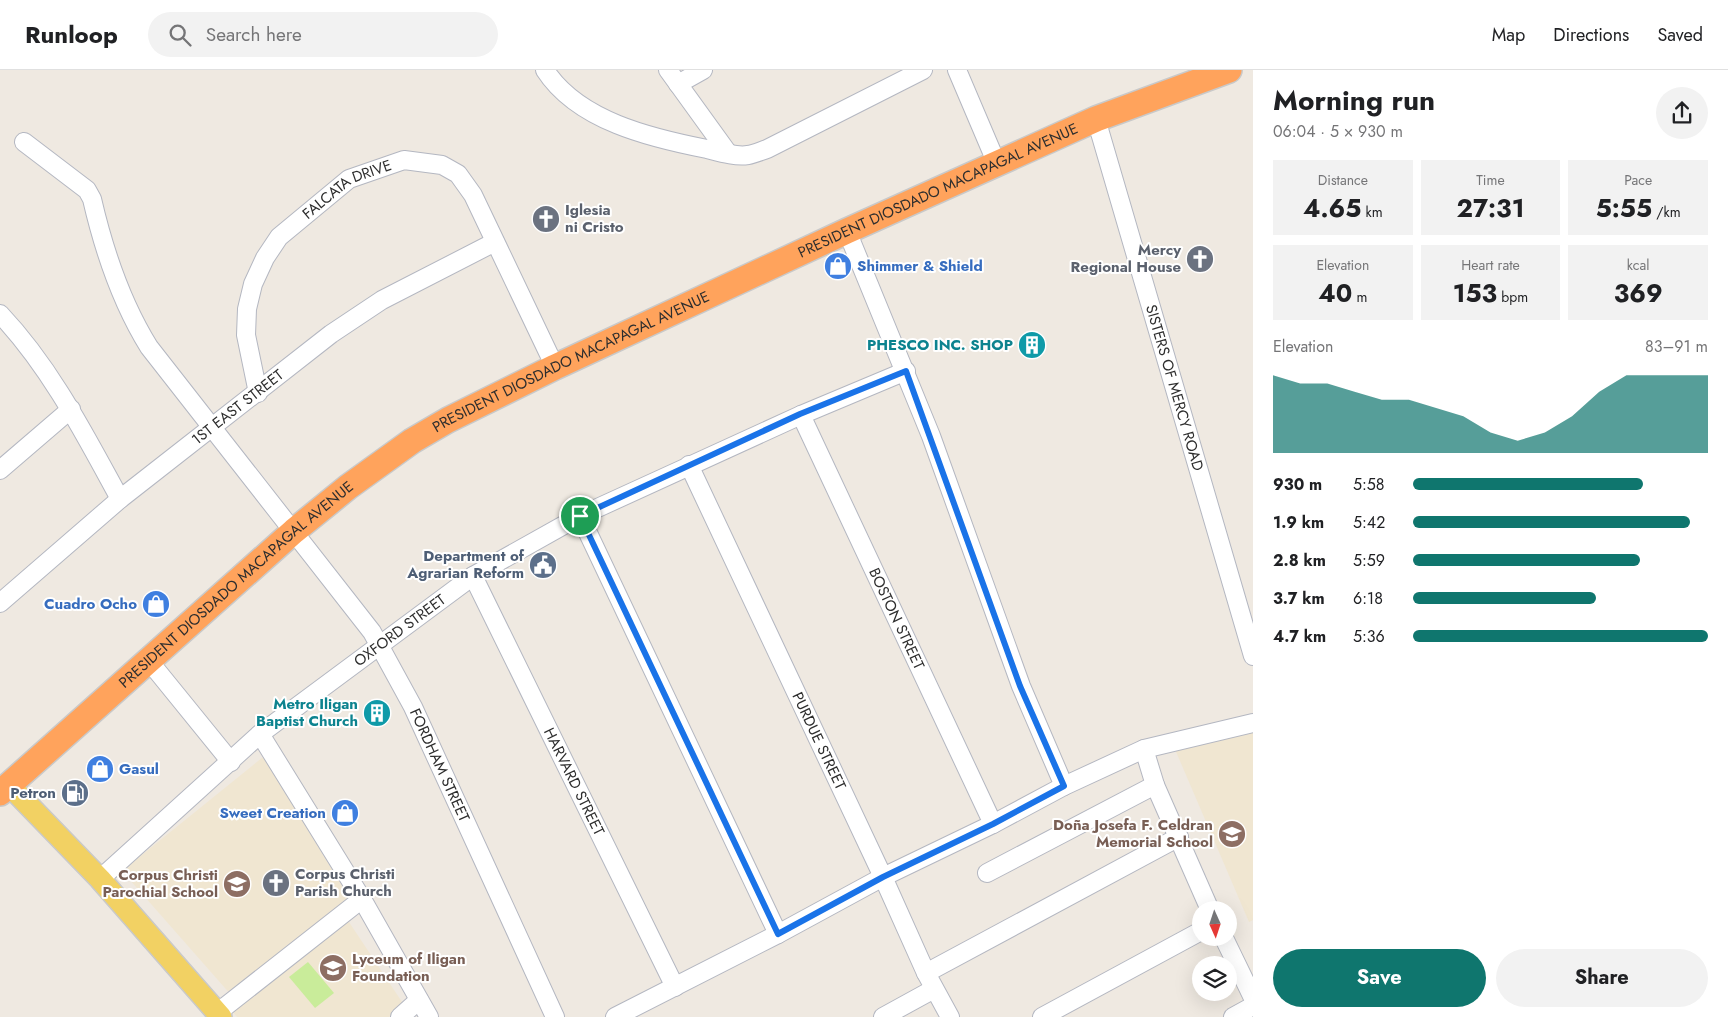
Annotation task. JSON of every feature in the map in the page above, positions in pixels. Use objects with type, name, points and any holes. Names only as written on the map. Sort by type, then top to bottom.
[{"type":"highway","name":"PRESIDENT DIOSDADO MACAPAGAL AVENUE","points":[[3,785],[149,662],[294,531],[348,487],[412,441],[448,420],[555,366],[847,231],[1096,119],[1229,70]]},
{"type":"main road","points":[[3,785],[100,879],[219,1015]]},
{"type":"street","points":[[545,70],[573,100],[601,116],[631,129],[668,140],[728,153],[747,155],[766,149],[923,70]]},
{"type":"street","points":[[703,70],[673,77],[728,153]]},
{"type":"street","points":[[956,70],[997,164]]},
{"type":"street","name":"SISTERS OF MERCY ROAD","points":[[1096,119],[1253,656]]},
{"type":"street","name":"FORDHAM STREET","points":[[24,142],[87,190],[92,199],[110,265],[136,326],[149,347],[357,612],[380,645],[413,707],[555,1017]]},
{"type":"street","name":"FALCATA DRIVE","points":[[258,393],[246,336],[247,308],[253,284],[265,258],[279,237],[349,179],[404,160],[442,165],[458,174],[473,195],[555,366]]},
{"type":"street","points":[[847,231],[906,371],[1020,686],[1064,786]]},
{"type":"street","name":"1ST EAST STREET","points":[[0,603],[120,499],[353,318],[410,284],[495,242]]},
{"type":"street","points":[[0,314],[18,333],[71,409],[120,499]]},
{"type":"street","name":"OXFORD STREET","points":[[100,879],[260,734],[473,576],[580,516],[800,414],[906,371]]},
{"type":"street","points":[[0,470],[71,409]]},
{"type":"street","name":"BOSTON STREET","points":[[800,414],[993,824]]},
{"type":"street","name":"PURDUE STREET","points":[[689,465],[883,877],[926,973],[950,1017]]},
{"type":"street","points":[[580,516],[778,934]]},
{"type":"street","name":"HARVARD STREET","points":[[473,576],[675,986]]},
{"type":"street","points":[[149,662],[230,762]]},
{"type":"street","points":[[615,1017],[778,934],[883,877],[993,824],[1064,786],[1144,749],[1253,723]]},
{"type":"street","points":[[260,734],[362,899],[429,1017]]},
{"type":"street","points":[[1144,749],[1155,785],[1206,901]]},
{"type":"street","points":[[987,874],[1155,785]]},
{"type":"street","points":[[926,973],[1179,837]]},
{"type":"street","points":[[219,1015],[362,899]]},
{"type":"street","points":[[1042,1017],[1192,936]]},
{"type":"street","points":[[1228,946],[1253,998]]},
{"type":"street","points":[[883,1017],[934,989]]},
{"type":"street","points":[[400,1017],[419,1000]]},
{"type":"street","points":[[1233,1017],[1253,1006]]},
{"type":"shaded area","name":"Doña Josefa F. Celdran Memorial School","points":[[1253,731],[1253,920],[1249,922],[1174,747]]},
{"type":"shaded area","name":"Corpus Christi Parochial School","points":[[263,757],[349,897],[232,996],[122,871]]},
{"type":"shaded area","name":"Lyceum of Iligan Foundation","points":[[347,919],[404,1005],[389,1017],[237,1017],[232,1011]]},
{"type":"green space","points":[[308,962],[334,993],[315,1008],[289,977]]},
{"type":"place","name":"Iglesia ni Cristo","points":[[546,219]]},
{"type":"place","name":"Mercy Regional House","points":[[1200,259]]},
{"type":"place","name":"Shimmer & Shield","points":[[838,266]]},
{"type":"place","name":"PHESCO INC. SHOP","points":[[1032,345]]},
{"type":"place","name":"Department of Agrarian Reform","points":[[543,565]]},
{"type":"place","name":"Cuadro Ocho","points":[[156,604]]},
{"type":"place","name":"Metro Iligan Baptist Church","points":[[377,713]]},
{"type":"place","name":"Gasul","points":[[100,769]]},
{"type":"place","name":"Petron","points":[[75,793]]},
{"type":"place","name":"Sweet Creation","points":[[345,813]]},
{"type":"place","name":"Doña Josefa F. Celdran Memorial School","points":[[1232,834]]},
{"type":"place","name":"Corpus Christi Parish Church","points":[[276,883]]},
{"type":"place","name":"Corpus Christi Parochial School","points":[[237,884]]},
{"type":"place","name":"Lyceum of Iligan Foundation","points":[[333,968]]},
{"type":"route","points":[[906,371],[1020,686],[1064,786],[993,824],[883,877],[778,934],[580,516],[800,414],[906,371]]}]
